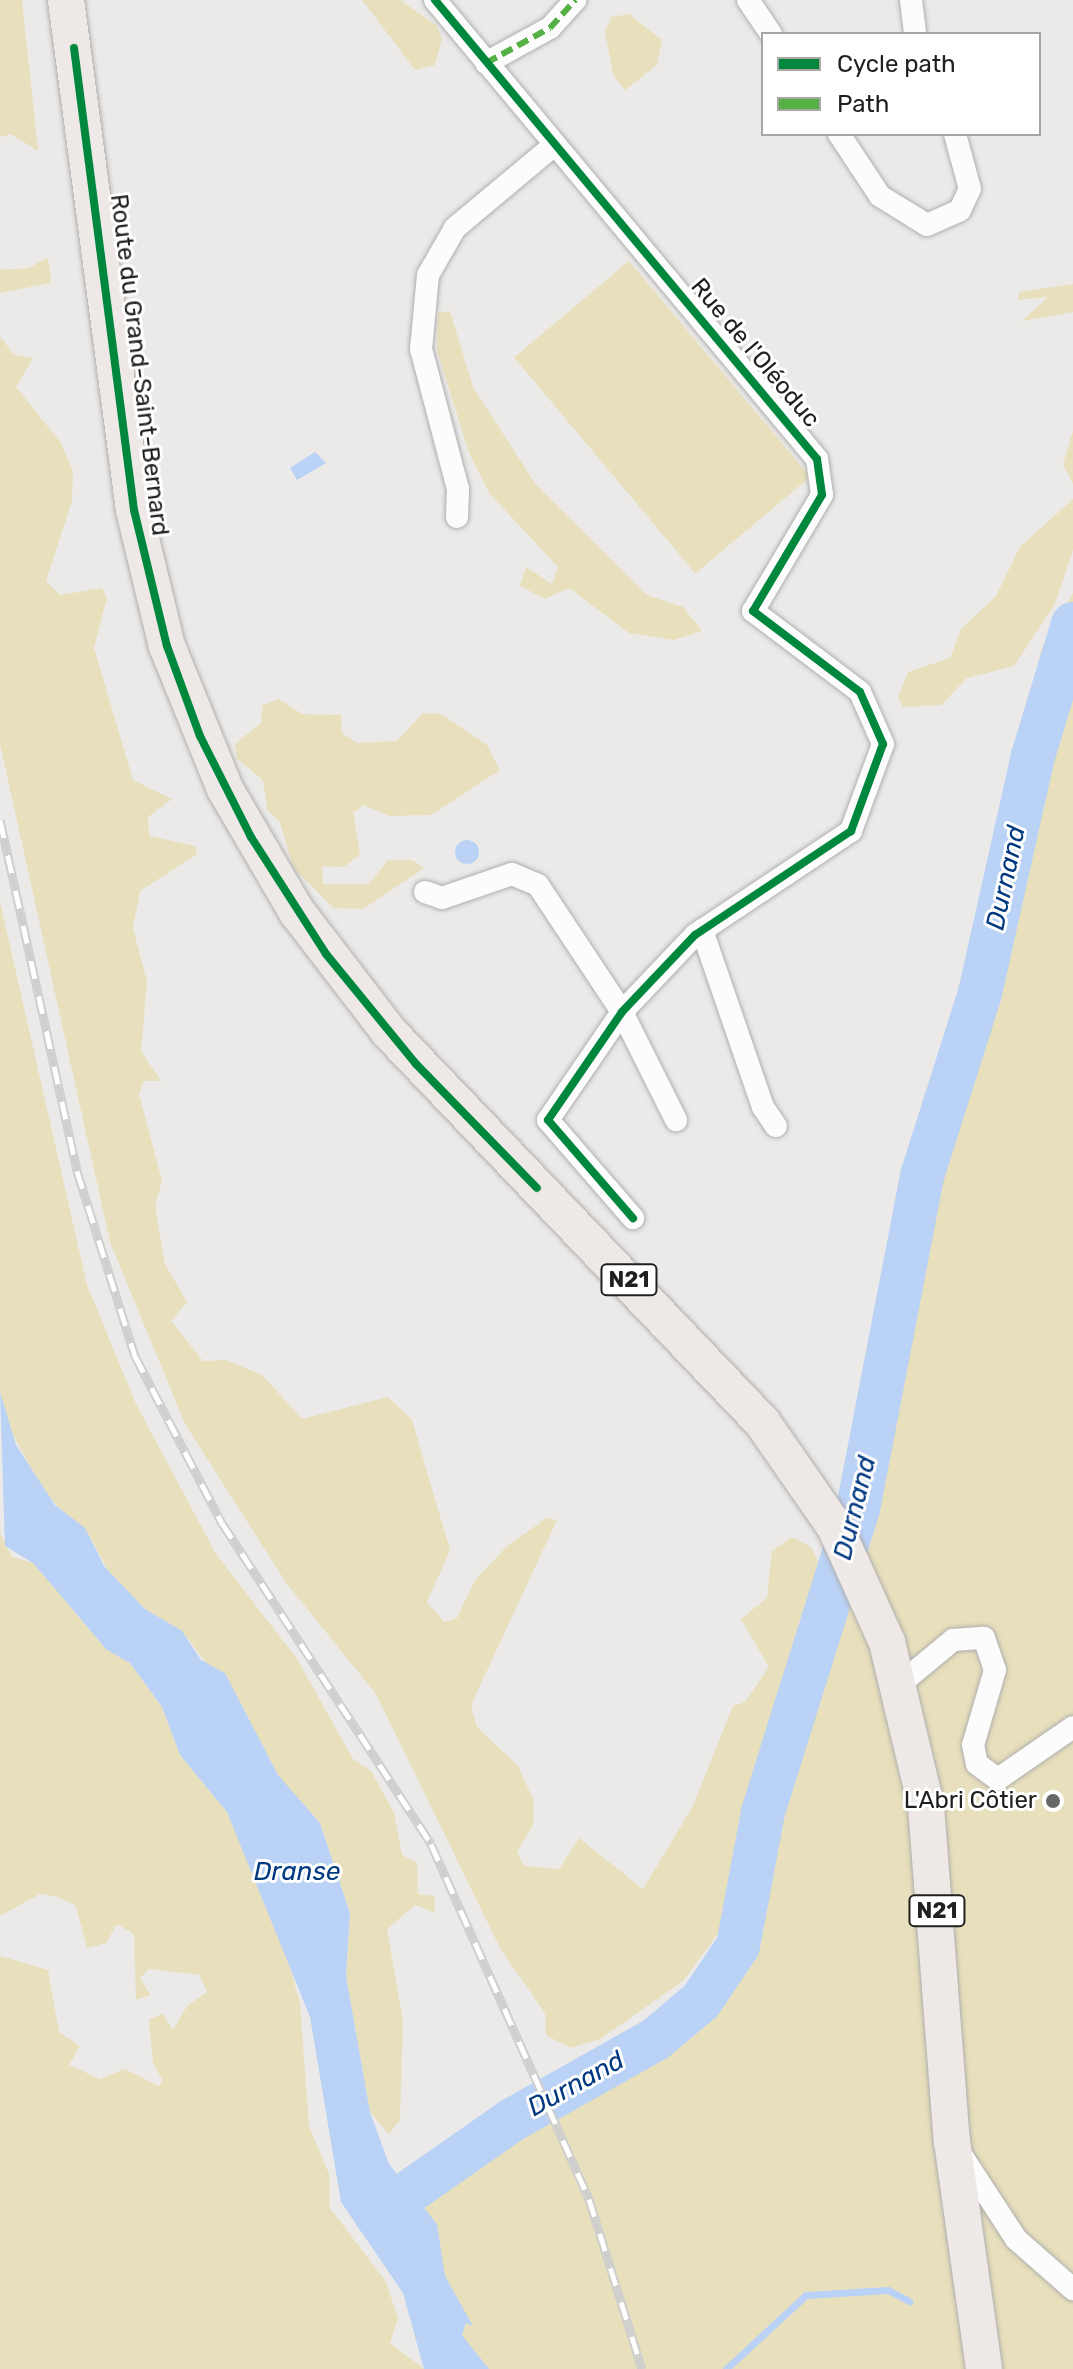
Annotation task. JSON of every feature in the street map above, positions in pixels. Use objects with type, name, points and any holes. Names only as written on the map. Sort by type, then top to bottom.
[{"type":"main road","name":"Route du Grand-Saint-Bernard","points":[[42,0],[100,358],[127,467],[153,596],[184,697],[225,789],[297,912],[416,1064],[727,1383],[818,1499],[887,1642],[900,1684],[932,1861],[952,2141],[984,2369]]},
{"type":"main road","name":"Route du Grand-Saint-Bernard","points":[[66,0],[102,228],[127,467]]},
{"type":"street","name":"Rue de l'Oléoduc","points":[[435,0],[552,147],[817,459],[822,495],[753,611],[860,692],[883,744],[841,842],[699,933]]},
{"type":"street","points":[[486,63],[550,28],[575,0]]},
{"type":"street","points":[[748,0],[770,32]]},
{"type":"street","points":[[911,0],[915,32]]},
{"type":"street","points":[[840,136],[880,196],[927,225],[960,210],[970,189],[956,136]]},
{"type":"street","points":[[457,517],[458,489],[421,349],[428,275],[455,228],[552,147]]},
{"type":"street","points":[[425,892],[442,898],[500,875],[526,876],[622,1012],[676,1120]]},
{"type":"street","points":[[633,1218],[548,1120],[622,1012],[699,933],[763,1107],[776,1126]]},
{"type":"street","points":[[900,1684],[960,1637],[989,1643],[995,1670],[973,1745],[977,1764],[998,1779],[1073,1727]]},
{"type":"street","points":[[952,2141],[1016,2239],[1073,2289]]},
{"type":"shaded area","points":[[0,0],[22,0],[38,151],[11,134],[0,137]]},
{"type":"shaded area","points":[[362,0],[400,0],[436,25],[442,38],[435,65],[415,70]]},
{"type":"shaded area","points":[[629,14],[662,40],[657,65],[625,90],[613,75],[605,31],[612,17]]},
{"type":"shaded area","points":[[48,257],[51,283],[0,293],[0,270],[29,268]]},
{"type":"shaded area","points":[[629,261],[810,477],[695,573],[514,357]]},
{"type":"shaded area","points":[[1073,284],[1073,312],[1022,321],[1048,297],[1018,300],[1019,292]]},
{"type":"shaded area","points":[[450,311],[473,387],[536,485],[647,595],[683,607],[702,631],[674,640],[629,633],[569,588],[545,599],[520,586],[526,567],[552,584],[558,567],[490,494],[469,453],[437,350],[438,313]]},
{"type":"shaded area","points":[[0,336],[14,355],[33,358],[16,387],[61,443],[73,471],[72,501],[46,581],[60,595],[102,588],[107,597],[94,648],[133,780],[172,799],[148,817],[149,836],[195,846],[197,854],[140,891],[133,928],[147,982],[141,1051],[161,1081],[144,1081],[139,1094],[162,1181],[155,1206],[165,1264],[187,1302],[171,1321],[203,1361],[225,1360],[262,1375],[302,1419],[388,1397],[412,1420],[450,1550],[427,1602],[444,1622],[457,1618],[475,1580],[507,1546],[547,1518],[557,1520],[471,1705],[477,1727],[518,1766],[533,1799],[534,1823],[517,1852],[524,1866],[559,1869],[579,1838],[643,1889],[693,1806],[733,1706],[745,1702],[769,1667],[741,1619],[767,1598],[772,1551],[792,1537],[811,1547],[821,1568],[816,1622],[764,1738],[725,1924],[683,1981],[600,2039],[570,2048],[546,2035],[545,2013],[501,1950],[376,1694],[287,1584],[185,1424],[110,1242],[0,744]]},
{"type":"shaded area","points":[[1073,431],[1073,484],[1063,464]]},
{"type":"shaded area","points":[[1073,499],[1073,550],[1055,604],[1014,666],[967,678],[941,705],[903,707],[898,698],[908,672],[950,658],[961,629],[996,596],[1020,547]]},
{"type":"shaded area","points":[[1073,593],[1073,2369],[457,2369],[394,2229],[426,2162],[665,2038],[746,1938],[785,1703],[842,1596],[896,1366],[898,1275],[944,1064],[981,1005],[1041,650]]},
{"type":"shaded area","points":[[279,699],[302,714],[341,715],[342,733],[357,743],[397,741],[423,713],[441,714],[487,745],[500,770],[431,815],[390,816],[364,805],[353,813],[360,854],[344,867],[322,866],[323,884],[369,884],[388,860],[412,860],[424,868],[363,909],[333,908],[293,867],[280,822],[267,809],[263,780],[237,759],[235,744],[261,723],[263,705]]},
{"type":"shaded area","points":[[0,902],[87,1285],[136,1404],[216,1554],[297,1659],[353,1759],[371,1771],[394,1813],[402,1855],[417,1863],[418,1894],[434,1896],[435,1913],[415,1905],[387,1929],[403,2021],[400,2120],[389,2134],[370,2112],[346,1976],[350,1913],[320,1823],[278,1776],[225,1673],[211,1669],[182,1631],[145,1609],[109,1572],[85,1528],[64,1515],[39,1483],[11,1431],[0,1392]]},
{"type":"shaded area","points":[[0,1533],[12,1557],[33,1563],[107,1650],[130,1663],[162,1707],[180,1755],[227,1812],[284,1946],[300,2003],[309,2126],[329,2174],[330,2208],[386,2282],[398,2318],[390,2343],[424,2369],[0,2369],[0,1956],[48,1970],[59,2032],[80,2046],[69,2065],[100,2079],[125,2069],[158,2086],[163,2081],[153,2063],[149,2019],[163,2014],[173,2030],[187,2006],[207,1992],[199,1975],[149,1969],[140,1978],[151,1995],[136,2000],[134,1934],[117,1924],[106,1943],[87,1948],[76,1906],[58,1897],[40,1894],[0,1916]]},
{"type":"water","points":[[315,452],[326,463],[297,480],[290,468]]},
{"type":"water","points":[[467,840],[475,844],[479,852],[475,860],[467,864],[459,860],[455,852],[459,844]]},
{"type":"water","name":"Dranse","points":[[0,1392],[16,1445],[55,1505],[85,1528],[104,1566],[145,1609],[182,1631],[201,1660],[225,1673],[278,1775],[320,1823],[350,1913],[346,1976],[370,2112],[389,2164],[437,2224],[445,2276],[473,2326],[466,2323],[462,2335],[489,2369],[424,2369],[403,2293],[341,2202],[310,2017],[227,1812],[180,1755],[162,1707],[130,1663],[107,1650],[33,1563],[5,1546]]},
{"type":"waterway","name":"Durnand","points":[[376,2215],[512,2120],[656,2039],[701,2001],[738,1946],[763,1812],[858,1509],[923,1173],[980,993],[1033,756],[1073,624]]},
{"type":"waterway","points":[[726,2369],[806,2295],[888,2290],[909,2301]]},
{"type":"railway","points":[[0,820],[77,1171],[135,1356],[222,1523],[431,1844],[589,2199],[642,2369]]},
{"type":"marked path","points":[[486,63],[550,28],[575,0]]},
{"type":"cycle path","points":[[435,0],[817,459],[822,495],[753,611],[860,692],[883,744],[851,831],[695,935],[622,1012],[548,1120],[633,1218]]},
{"type":"cycle path","points":[[74,48],[134,510],[167,646],[200,736],[251,837],[326,954],[416,1064],[537,1188]]},
{"type":"place","name":"L'Abri Côtier","points":[[1053,1801]]}]
